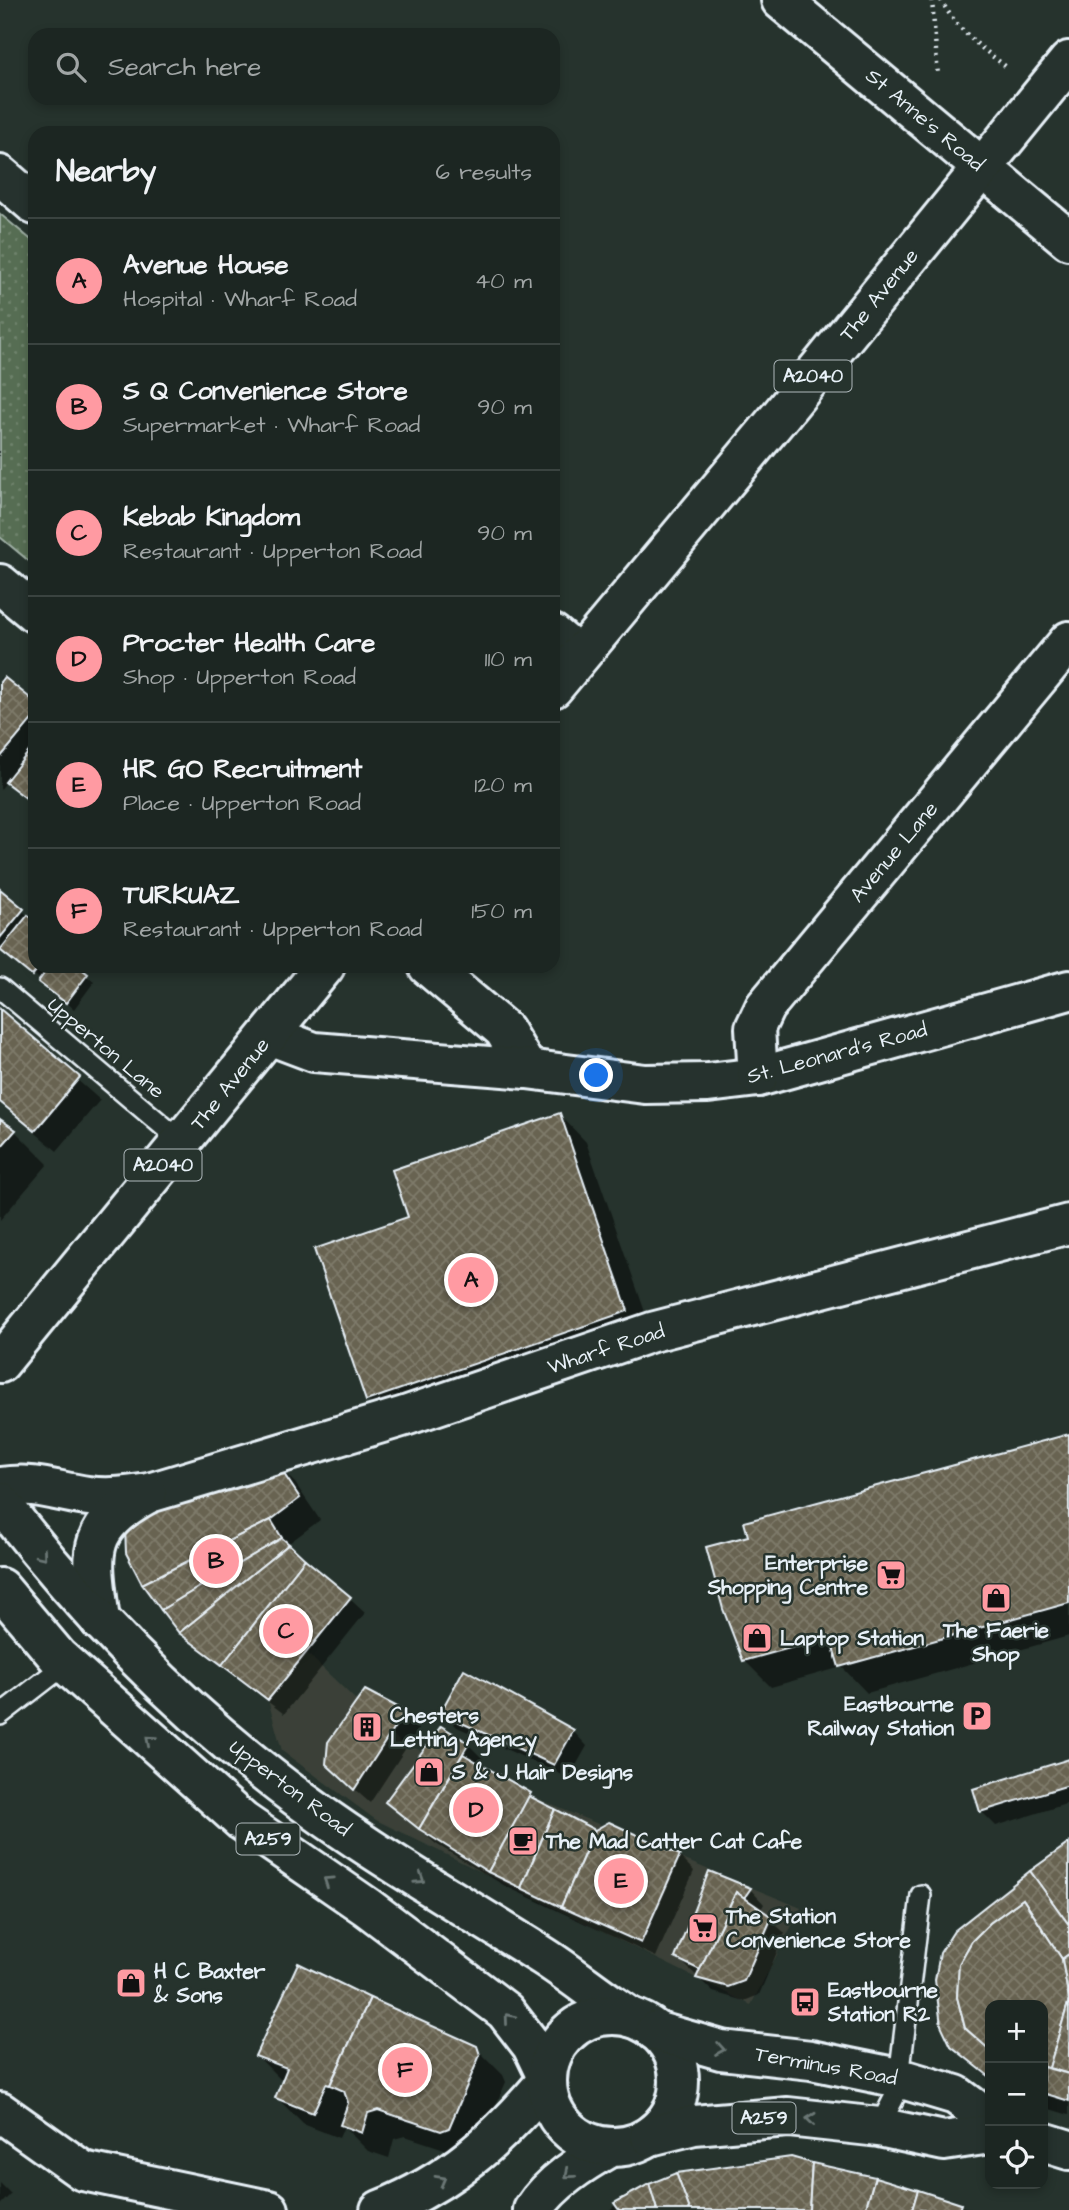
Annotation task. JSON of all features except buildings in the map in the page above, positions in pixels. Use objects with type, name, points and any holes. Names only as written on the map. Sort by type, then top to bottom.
[{"type":"main road","name":"St Anne's Road","points":[[781,0],[1069,240]]},
{"type":"main road","name":"The Avenue","points":[[560,665],[566,645],[982,168],[1069,61]]},
{"type":"main road","points":[[0,175],[28,199]]},
{"type":"main road","points":[[0,584],[28,608]]},
{"type":"main road","name":"Avenue Lane","points":[[758,1077],[755,1028],[765,1007],[1069,641]]},
{"type":"main road","name":"The Avenue","points":[[0,1363],[319,973]]},
{"type":"main road","points":[[436,973],[504,1030],[527,1069]]},
{"type":"main road","name":"St. Leonard's Road","points":[[270,1035],[314,1052],[527,1069],[645,1084],[708,1083],[758,1077],[1069,990]]},
{"type":"main road","name":"Wharf Road","points":[[0,1487],[30,1483],[99,1497],[149,1493],[405,1416],[652,1332],[1069,1223]]},
{"type":"main road","name":"Wharf Road","points":[[100,1621],[94,1552],[104,1525],[115,1513],[149,1493]]},
{"type":"main road","name":"Upperton Road","points":[[0,1501],[40,1554],[100,1621],[207,1725],[270,1777],[438,1891],[547,1958],[642,2024]]},
{"type":"main road","name":"A259","points":[[0,1588],[66,1664],[242,1821],[367,1907],[505,2011],[532,2046],[546,2079]]},
{"type":"main road","points":[[380,2210],[459,2169],[508,2125],[546,2079],[555,2048],[569,2031],[587,2020],[608,2015],[642,2024],[668,2046],[677,2064],[678,2084],[675,2104],[665,2121],[650,2136],[630,2144],[610,2147],[586,2142],[568,2130],[554,2112],[546,2079]]},
{"type":"main road","name":"Terminus Road","points":[[642,2024],[721,2050],[811,2060],[899,2078],[956,2095],[985,2115]]},
{"type":"main road","points":[[0,2112],[83,2171],[268,2210]]},
{"type":"main road","name":"A259","points":[[650,2136],[694,2125],[788,2117],[879,2127],[944,2141],[985,2135]]},
{"type":"main road","points":[[1048,2144],[1069,2150]]},
{"type":"main road","points":[[533,2210],[580,2164],[610,2147]]},
{"type":"lane","name":"Upperton Lane","points":[[0,988],[182,1142]]},
{"type":"lane","points":[[0,1715],[66,1664]]},
{"type":"lane","points":[[879,2127],[894,2098],[899,2078],[921,1895]]},
{"type":"path","points":[[928,123],[939,72],[932,0]]},
{"type":"path","points":[[941,0],[952,19],[977,45],[1043,93]]},
{"type":"shaded area","points":[[200,1551],[400,1742],[801,1908],[751,2005],[376,1820],[282,1751],[268,1700],[179,1633],[142,1584]]},
{"type":"green space","points":[[0,214],[28,237],[28,560],[0,537]]},
{"type":"place","name":"Avenue House","points":[[471,1280]]},
{"type":"place","name":"S Q Convenience Store","points":[[216,1561]]},
{"type":"place","name":"Enterprise Shopping Centre","points":[[891,1575]]},
{"type":"place","name":"The Faerie Shop","points":[[996,1598]]},
{"type":"place","name":"Kebab Kingdom","points":[[286,1631]]},
{"type":"place","name":"Laptop Station","points":[[757,1638]]},
{"type":"place","name":"Eastbourne Railway Station","points":[[977,1716]]},
{"type":"place","name":"Chesters Letting Agency","points":[[367,1727]]},
{"type":"place","name":"S & J Hair Designs","points":[[429,1772]]},
{"type":"place","name":"Procter Health Care","points":[[476,1810]]},
{"type":"place","name":"The Mad Catter Cat Cafe","points":[[523,1841]]},
{"type":"place","name":"HR GO Recruitment","points":[[621,1881]]},
{"type":"place","name":"The Station Convenience Store","points":[[703,1928]]},
{"type":"place","name":"H C Baxter & Sons","points":[[131,1983]]},
{"type":"place","name":"Eastbourne Station R2","points":[[805,2002]]},
{"type":"place","name":"TURKUAZ","points":[[405,2070]]}]
